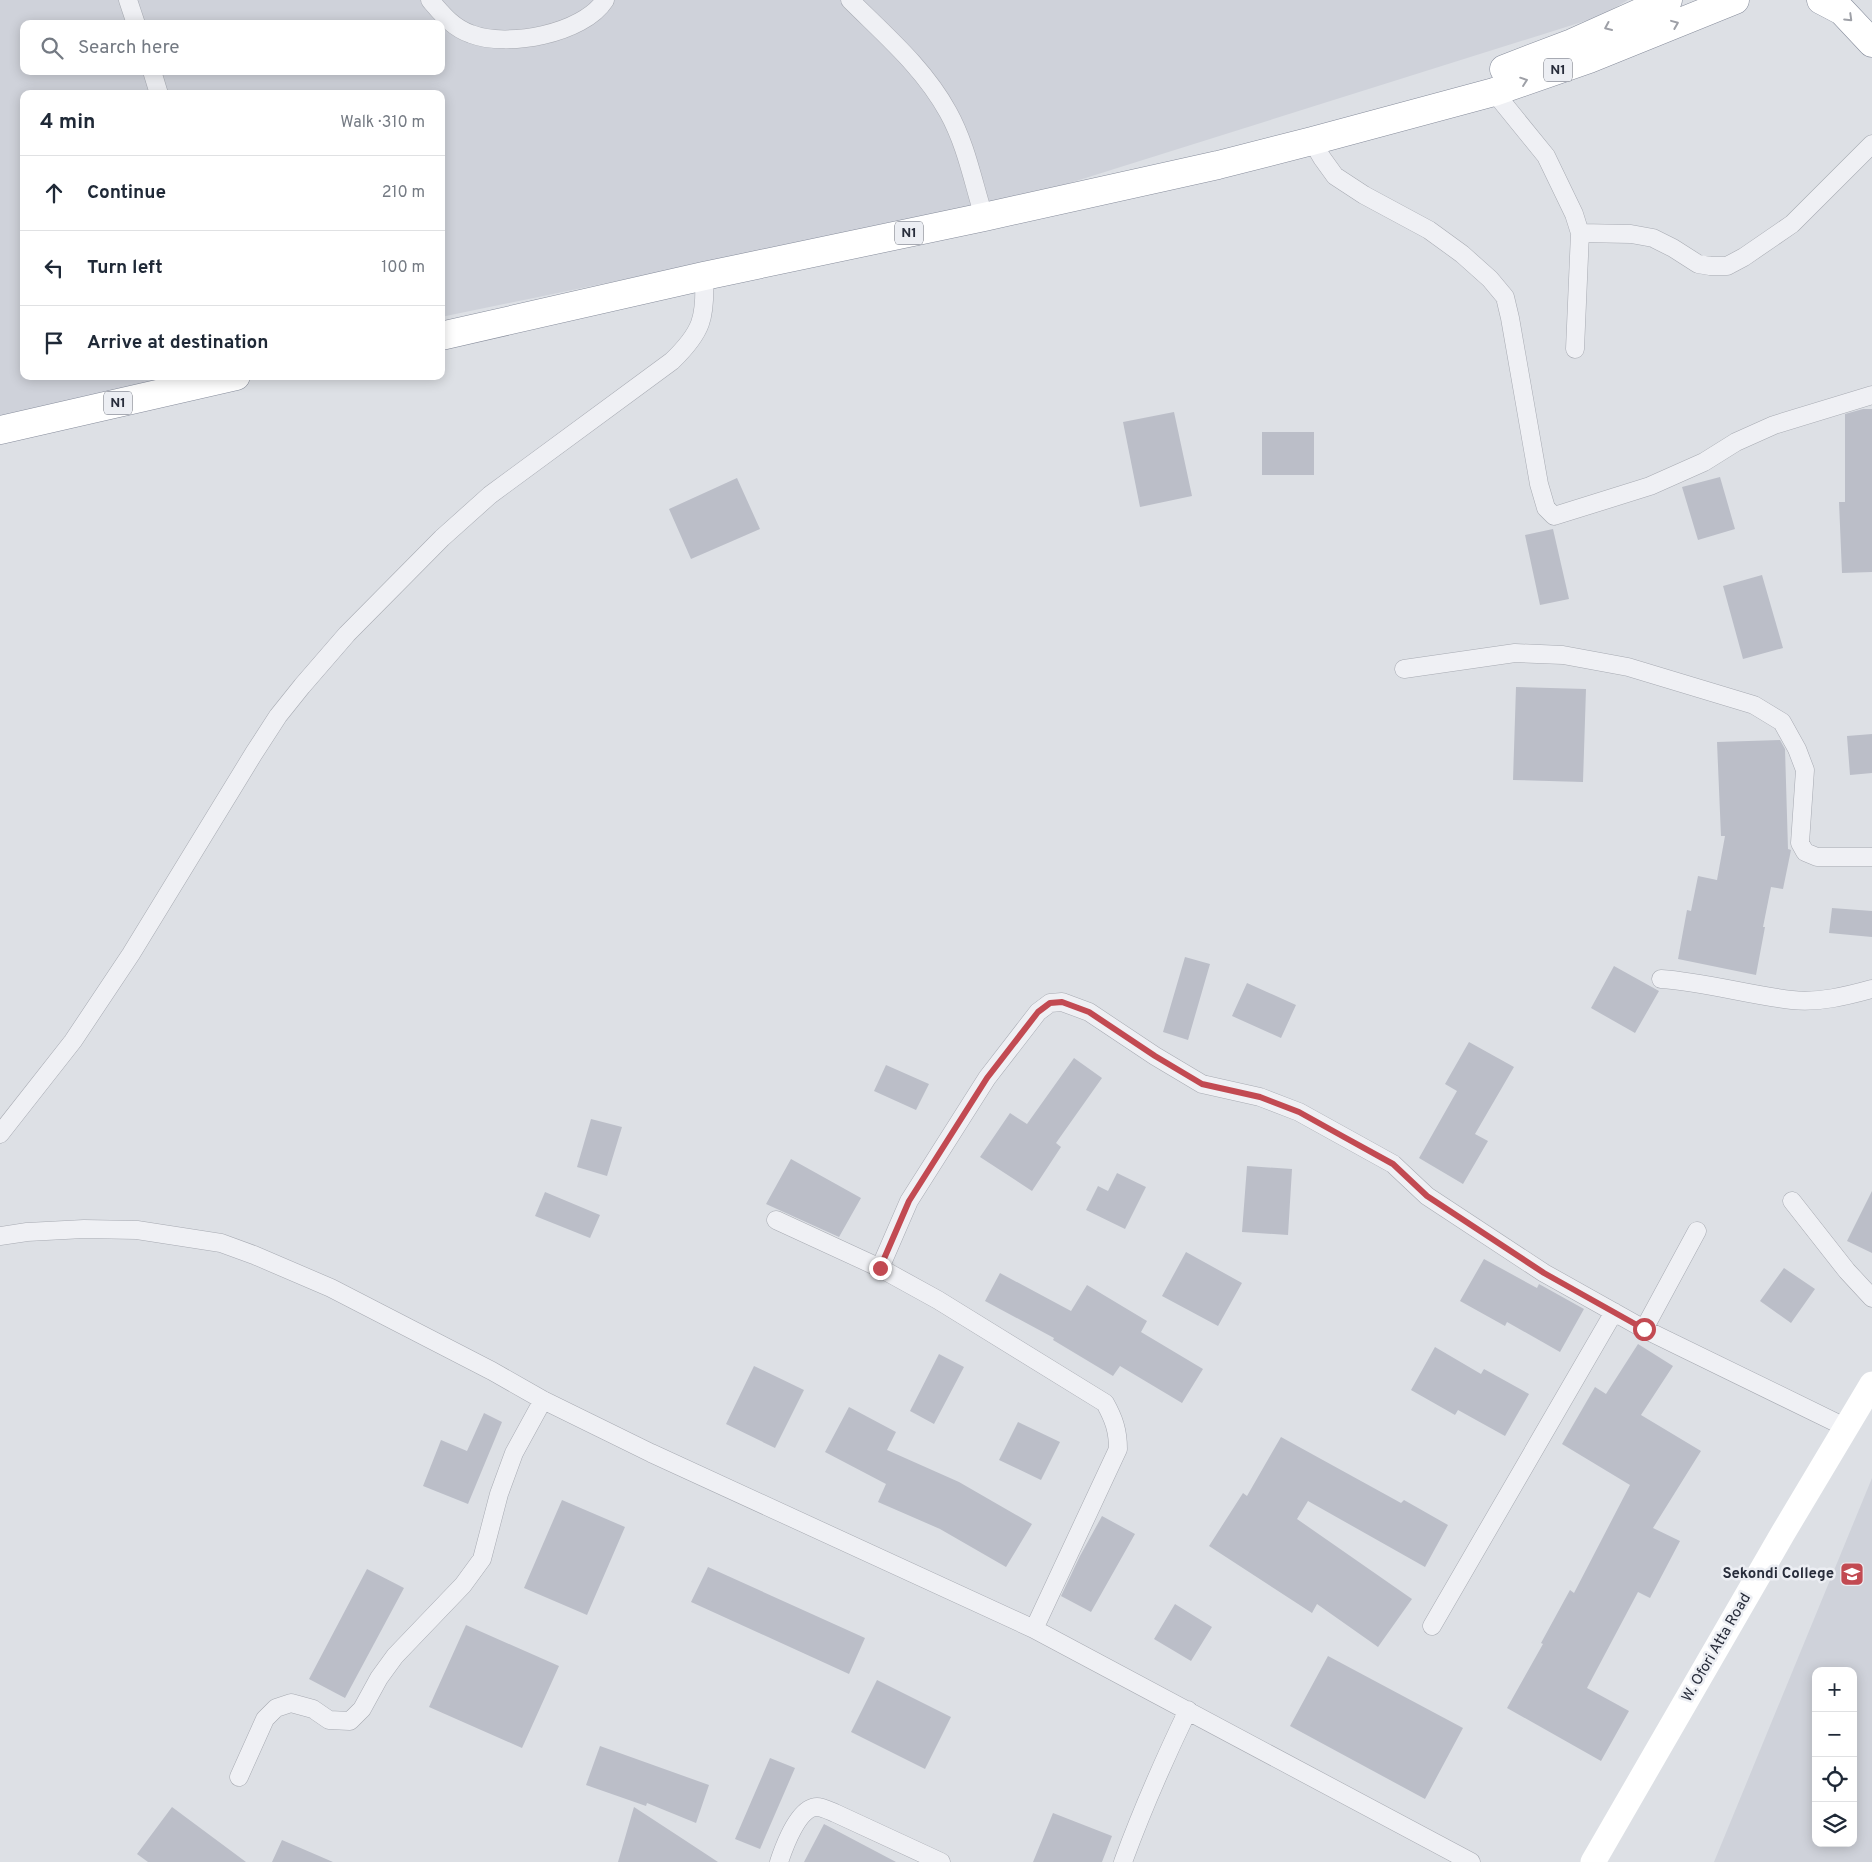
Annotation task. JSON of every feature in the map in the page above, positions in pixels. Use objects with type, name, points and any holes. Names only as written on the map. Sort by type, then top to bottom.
[{"type":"highway","name":"N1","points":[[1376,123],[1446,92],[1572,43],[1668,0]]},
{"type":"highway","name":"N1","points":[[445,335],[704,276],[1218,165],[1312,141],[1494,92],[1589,58],[1735,0]]},
{"type":"highway","points":[[1821,0],[1842,11],[1872,43]]},
{"type":"highway","name":"N1","points":[[0,430],[219,380]]},
{"type":"main road","name":"W. Ofori Atta Road","points":[[1593,1862],[1783,1533],[1872,1384]]},
{"type":"street","points":[[128,0],[135,20]]},
{"type":"street","points":[[430,0],[457,28],[482,38],[497,40],[529,38],[553,32],[587,18],[596,12],[605,0]]},
{"type":"street","points":[[850,0],[922,72],[948,112],[959,136],[984,217]]},
{"type":"street","points":[[153,75],[158,90]]},
{"type":"street","points":[[1494,92],[1546,156],[1574,214],[1580,233],[1575,349]]},
{"type":"street","points":[[1312,141],[1335,176],[1364,195],[1430,230],[1462,254],[1490,279],[1505,297],[1540,484],[1546,508],[1554,516],[1650,486],[1704,462],[1736,442],[1774,425],[1872,395]]},
{"type":"street","points":[[1580,233],[1630,234],[1653,238],[1698,264],[1727,266],[1744,257],[1792,224],[1872,144]]},
{"type":"street","points":[[0,1134],[74,1041],[131,954],[254,752],[278,716],[302,686],[347,634],[442,538],[484,502],[672,361],[686,347],[700,325],[704,314],[704,276]]},
{"type":"street","points":[[1404,669],[1515,653],[1563,655],[1628,667],[1754,705],[1782,722],[1797,749],[1805,770],[1800,843],[1805,852],[1817,857],[1872,856]]},
{"type":"street","points":[[1661,979],[1683,980],[1793,1000],[1814,1000],[1856,995],[1872,989]]},
{"type":"street","points":[[880,1268],[909,1201],[987,1078],[1038,1012],[1050,1003],[1062,1002],[1089,1012],[1155,1056],[1202,1084],[1260,1097],[1299,1112],[1393,1164],[1427,1196],[1544,1273],[1644,1329],[1847,1428]]},
{"type":"street","points":[[1792,1201],[1847,1271],[1872,1298]]},
{"type":"street","points":[[776,1220],[880,1268],[955,1310],[1105,1403],[1113,1416],[1118,1432],[1118,1449],[1034,1628]]},
{"type":"street","points":[[0,1236],[26,1232],[84,1229],[137,1230],[221,1243],[254,1255],[331,1288],[542,1400],[652,1453],[1034,1628],[1471,1862]]},
{"type":"street","points":[[1644,1329],[1697,1231]]},
{"type":"street","points":[[1432,1626],[1614,1312]]},
{"type":"street","points":[[239,1777],[265,1719],[276,1708],[291,1703],[313,1709],[329,1720],[350,1721],[362,1709],[379,1678],[395,1656],[463,1585],[482,1559],[499,1494],[514,1452],[542,1400]]},
{"type":"street","points":[[1123,1862],[1146,1800],[1188,1710]]},
{"type":"street","points":[[779,1862],[799,1818],[807,1809],[818,1807],[942,1862]]},
{"type":"shaded area","points":[[0,0],[1628,0],[1601,16],[1025,197],[445,316],[445,90],[20,90],[20,380],[162,380],[0,420]]},
{"type":"shaded area","name":"Sekondi College","points":[[1872,1478],[1872,1862],[1714,1862]]},
{"type":"building","points":[[1863,409],[1872,409],[1872,572],[1842,573],[1839,502],[1845,502],[1845,414]]},
{"type":"building","points":[[1174,412],[1192,496],[1140,507],[1123,422]]},
{"type":"building","points":[[1262,432],[1314,432],[1314,475],[1262,475]]},
{"type":"building","points":[[1720,477],[1735,529],[1698,540],[1682,487]]},
{"type":"building","points":[[737,478],[760,529],[691,559],[669,509]]},
{"type":"building","points":[[1553,529],[1569,599],[1540,605],[1525,535]]},
{"type":"building","points":[[1762,575],[1783,648],[1743,659],[1723,586]]},
{"type":"building","points":[[1516,687],[1586,689],[1583,782],[1513,780]]},
{"type":"building","points":[[1872,734],[1872,773],[1850,775],[1847,736]]},
{"type":"building","points":[[1780,740],[1785,749],[1788,849],[1791,850],[1783,889],[1771,887],[1756,975],[1678,959],[1687,910],[1691,911],[1698,876],[1717,880],[1725,836],[1721,836],[1717,742]]},
{"type":"building","points":[[1832,908],[1872,911],[1872,937],[1829,933]]},
{"type":"building","points":[[1185,957],[1210,964],[1188,1040],[1163,1032]]},
{"type":"building","points":[[1614,966],[1659,991],[1635,1033],[1591,1008]]},
{"type":"building","points":[[1247,983],[1296,1005],[1281,1038],[1232,1016]]},
{"type":"building","points":[[1469,1042],[1514,1067],[1475,1134],[1488,1141],[1463,1184],[1419,1158],[1457,1091],[1445,1084]]},
{"type":"building","points":[[1074,1058],[1102,1078],[1056,1143],[1061,1147],[1032,1191],[980,1157],[1010,1113],[1027,1124]]},
{"type":"building","points":[[886,1065],[929,1084],[916,1110],[874,1091]]},
{"type":"building","points":[[591,1119],[622,1127],[607,1176],[577,1167]]},
{"type":"building","points":[[791,1159],[861,1198],[839,1237],[766,1204]]},
{"type":"building","points":[[1247,1166],[1292,1169],[1288,1235],[1242,1232]]},
{"type":"building","points":[[1117,1173],[1146,1187],[1125,1229],[1086,1210],[1098,1186],[1108,1191]]},
{"type":"building","points":[[1872,1191],[1872,1253],[1847,1241]]},
{"type":"building","points":[[545,1192],[600,1215],[590,1238],[535,1216]]},
{"type":"building","points":[[1186,1252],[1242,1283],[1218,1326],[1162,1296]]},
{"type":"building","points":[[1484,1259],[1537,1288],[1539,1284],[1584,1309],[1560,1352],[1507,1322],[1505,1326],[1460,1301]]},
{"type":"building","points":[[1784,1268],[1815,1289],[1791,1323],[1760,1301]]},
{"type":"building","points":[[1000,1273],[1071,1311],[1087,1285],[1147,1321],[1141,1332],[1203,1369],[1182,1403],[1120,1366],[1113,1376],[1053,1340],[1054,1338],[985,1301]]},
{"type":"building","points":[[1638,1344],[1673,1366],[1641,1415],[1701,1451],[1653,1528],[1680,1541],[1650,1598],[1638,1592],[1587,1688],[1629,1711],[1601,1761],[1507,1708],[1543,1644],[1541,1643],[1570,1590],[1574,1593],[1630,1485],[1562,1444],[1595,1387],[1606,1394]]},
{"type":"building","points":[[1435,1347],[1481,1374],[1484,1369],[1529,1394],[1505,1436],[1458,1410],[1455,1415],[1411,1390]]},
{"type":"building","points":[[939,1354],[964,1367],[934,1424],[910,1411]]},
{"type":"building","points":[[754,1366],[804,1390],[775,1448],[726,1424]]},
{"type":"building","points":[[849,1407],[896,1432],[887,1450],[959,1482],[1032,1524],[1006,1567],[940,1529],[878,1502],[886,1484],[825,1452]]},
{"type":"building","points":[[484,1413],[502,1422],[468,1504],[423,1486],[441,1440],[467,1451]]},
{"type":"building","points":[[1018,1422],[1060,1442],[1041,1480],[999,1460]]},
{"type":"building","points":[[1281,1437],[1401,1503],[1404,1500],[1448,1525],[1425,1567],[1308,1501],[1297,1519],[1412,1599],[1378,1647],[1317,1604],[1312,1613],[1209,1546],[1243,1493],[1247,1496]]},
{"type":"building","points":[[562,1500],[625,1527],[587,1615],[524,1588]]},
{"type":"building","points":[[1102,1516],[1135,1534],[1091,1612],[1061,1596]]},
{"type":"building","points":[[708,1567],[865,1638],[849,1674],[691,1602]]},
{"type":"building","points":[[367,1569],[404,1588],[345,1698],[309,1679]]},
{"type":"building","points":[[1175,1604],[1212,1627],[1191,1661],[1154,1639]]},
{"type":"building","points":[[466,1625],[559,1666],[522,1748],[429,1707]]},
{"type":"building","points":[[1328,1656],[1463,1728],[1425,1799],[1290,1726]]},
{"type":"building","points":[[877,1680],[951,1717],[925,1769],[851,1732]]},
{"type":"building","points":[[600,1746],[709,1785],[696,1823],[647,1803],[646,1806],[586,1785]]},
{"type":"building","points":[[770,1758],[795,1768],[760,1849],[735,1839]]},
{"type":"building","points":[[172,1807],[246,1862],[148,1862],[137,1854]]},
{"type":"building","points":[[634,1807],[683,1839],[718,1862],[618,1862]]},
{"type":"building","points":[[1053,1813],[1112,1836],[1102,1862],[1033,1862]]},
{"type":"building","points":[[824,1824],[896,1862],[804,1862]]},
{"type":"building","points":[[282,1840],[333,1862],[272,1862]]},
{"type":"place","name":"Sekondi College","points":[[1852,1574]]},
{"type":"route","points":[[880,1268],[909,1201],[987,1078],[1038,1012],[1050,1003],[1062,1002],[1089,1012],[1155,1056],[1202,1084],[1260,1097],[1299,1112],[1393,1164],[1427,1196],[1544,1273],[1644,1329]]}]
